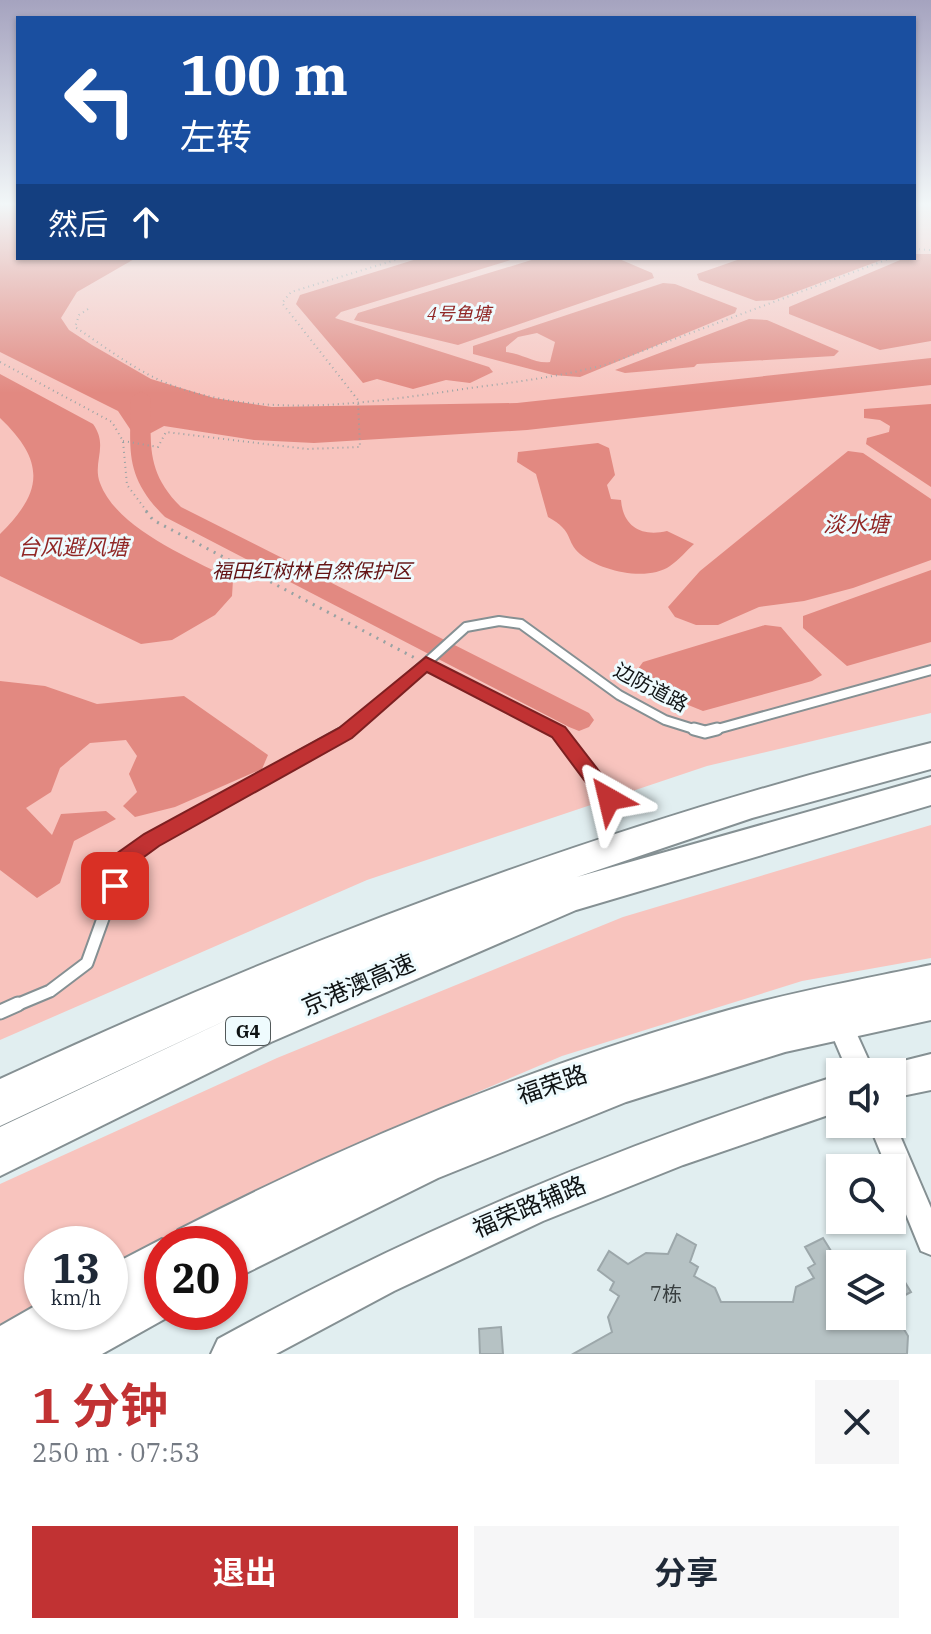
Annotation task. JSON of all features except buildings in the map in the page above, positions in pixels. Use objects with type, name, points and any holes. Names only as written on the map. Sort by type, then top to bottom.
[{"type":"highway","name":"G4","points":[[495,907],[773,798],[931,756]]},
{"type":"highway","name":"G4","points":[[561,881],[931,791]]},
{"type":"highway","name":"京港澳高速","points":[[0,1103],[60,1073],[304,966],[495,907]]},
{"type":"highway","name":"京港澳高速","points":[[0,1152],[256,1028],[495,907]]},
{"type":"main road","name":"福荣路","points":[[248,1251],[361,1195],[528,1122],[931,980]]},
{"type":"main road","name":"福荣路","points":[[226,1226],[314,1180],[511,1098],[731,1025],[931,1004]]},
{"type":"main road","points":[[906,1077],[931,1072]]},
{"type":"main road","name":"福荣路辅路","points":[[233,1354],[373,1278],[516,1210],[707,1137],[826,1098]]},
{"type":"main road","points":[[59,1354],[144,1307]]},
{"type":"main road","points":[[0,1350],[35,1330]]},
{"type":"street","points":[[834,1012],[855,1058]]},
{"type":"street","points":[[888,1138],[931,1241]]},
{"type":"lane","name":"边防道路","points":[[0,1012],[50,991],[87,963],[124,860],[152,840],[345,733],[466,627],[499,621],[521,624],[619,695],[665,720],[705,732],[931,670]]},
{"type":"lane","points":[[426,663],[558,732],[609,799]]},
{"type":"path","points":[[123,441],[158,447],[166,432],[278,446],[360,447],[358,400],[282,303],[291,292],[375,266]]},
{"type":"path","points":[[88,309],[79,315],[75,327],[184,390],[239,400],[299,404],[358,400],[570,374],[608,364],[869,266]]},
{"type":"path","points":[[0,362],[88,406],[112,422],[123,441],[127,485],[153,520],[426,663]]},
{"type":"green space","name":"福田红树林自然保护区","points":[[0,266],[931,266],[931,713],[707,766],[367,880],[0,1040]]},
{"type":"green space","points":[[931,825],[931,958],[802,981],[562,1056],[319,1160],[195,1226],[144,1226],[144,1253],[128,1261],[128,1226],[24,1226],[24,1318],[0,1331],[0,1184],[277,1058],[623,917]]},
{"type":"water","points":[[0,266],[122,266],[77,292],[61,318],[69,330],[151,379],[214,398],[272,407],[517,403],[931,358],[931,385],[527,430],[314,443],[254,440],[164,426],[151,433],[132,432],[118,411],[0,352]]},
{"type":"water","points":[[393,266],[490,266],[341,312],[335,318],[489,367],[493,372],[470,383],[446,380],[413,389],[377,379],[363,383],[296,304],[300,295]]},
{"type":"water","name":"4号鱼塘","points":[[511,266],[636,266],[652,273],[654,278],[458,345],[354,320],[358,313]]},
{"type":"water","points":[[719,266],[865,266],[774,300],[756,301],[699,280],[697,274]]},
{"type":"water","points":[[886,266],[931,266],[931,341],[880,350],[789,314],[789,307]]},
{"type":"water","points":[[663,283],[675,284],[737,308],[735,313],[580,377],[553,375],[473,354],[473,346]],"holes":[[[537,333],[555,342],[550,362],[506,352],[506,347],[518,337]]]},
{"type":"water","points":[[749,319],[767,320],[839,351],[834,356],[697,364],[694,367],[625,373],[615,370]]},
{"type":"water","name":"台风避风塘","points":[[0,374],[93,424],[100,440],[100,483],[122,515],[158,541],[233,580],[232,596],[215,615],[172,640],[141,644],[0,576],[0,534],[25,504],[33,476],[25,448],[0,418]]},
{"type":"water","points":[[931,404],[931,487],[866,444],[867,438],[889,432],[890,426],[880,420],[864,418],[864,409]]},
{"type":"water","points":[[598,443],[609,448],[615,475],[607,485],[611,499],[621,500],[630,523],[642,531],[667,531],[694,544],[670,566],[660,571],[637,574],[599,565],[580,554],[562,527],[548,517],[536,474],[517,462],[518,452]]},
{"type":"water","name":"淡水塘","points":[[848,451],[863,453],[931,499],[931,560],[853,588],[804,601],[759,607],[718,625],[696,625],[675,617],[668,607],[700,571]]},
{"type":"water","points":[[931,570],[931,642],[847,666],[803,628],[803,616]]},
{"type":"water","points":[[765,625],[781,627],[822,675],[812,681],[703,711],[629,681],[643,662]]},
{"type":"water","points":[[0,681],[45,686],[97,704],[184,696],[268,755],[262,769],[175,807],[135,817],[123,806],[137,792],[129,774],[137,756],[126,740],[90,743],[60,768],[51,792],[26,808],[52,835],[61,814],[106,811],[116,819],[74,841],[60,883],[37,898],[0,870]]},
{"type":"waterway","points":[[141,397],[140,447],[144,473],[159,498],[173,512],[579,720]]},
{"type":"route","points":[[115,886],[124,860],[152,840],[345,733],[426,663],[558,732],[609,799]]}]
